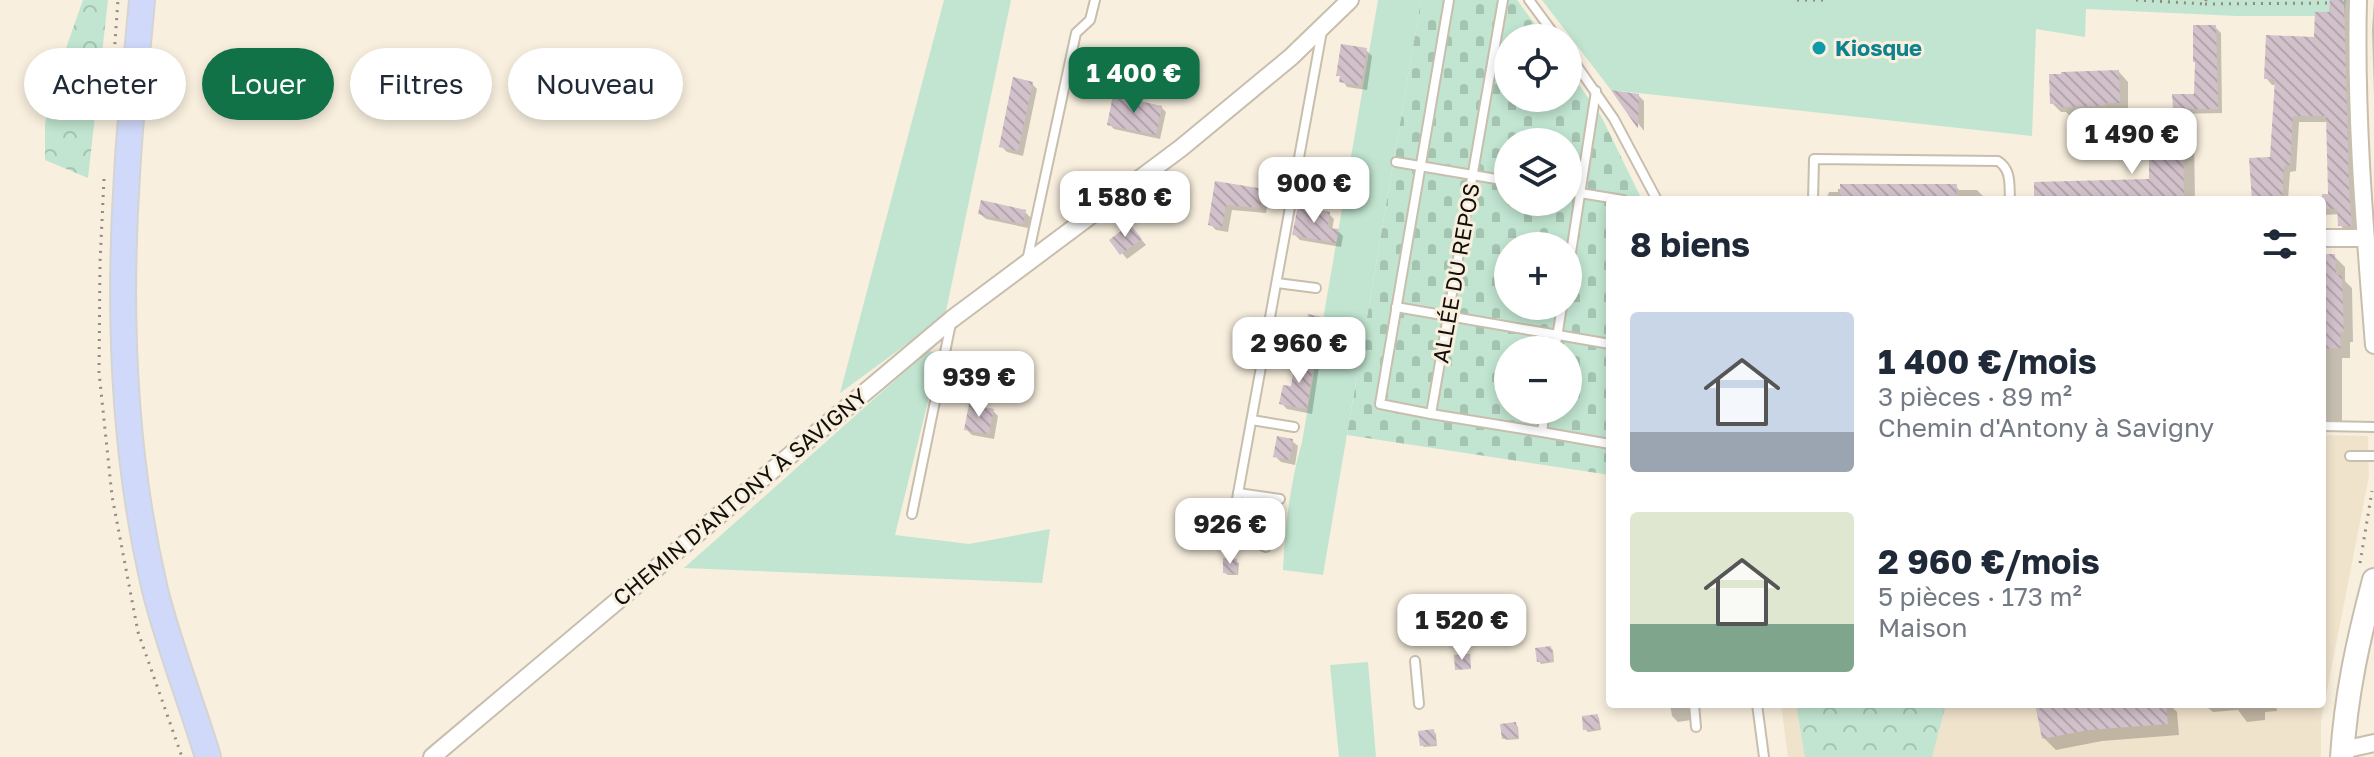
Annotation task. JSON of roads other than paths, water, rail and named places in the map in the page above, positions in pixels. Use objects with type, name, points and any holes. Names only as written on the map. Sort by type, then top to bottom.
[{"type":"main road","points":[[142,0],[127,175],[124,383],[134,477],[155,590],[208,757]]},
{"type":"main road","points":[[2352,751],[2357,685],[2370,593]]},
{"type":"street","name":"CHEMIN D'ANTONY À SAVIGNY","points":[[432,757],[952,319],[1181,148],[1291,57],[1350,0]]},
{"type":"street","points":[[2358,0],[2357,50],[2365,238],[2374,345]]},
{"type":"street","points":[[2326,238],[2365,238]]},
{"type":"lane","points":[[1027,262],[1076,33],[1090,20],[1095,0]]},
{"type":"lane","points":[[1449,0],[1380,404],[1606,443]]},
{"type":"lane","name":"ALLÉE DU REPOS","points":[[1431,414],[1503,0]]},
{"type":"lane","points":[[1529,0],[1547,24]]},
{"type":"lane","points":[[1266,547],[1231,532],[1323,27]]},
{"type":"lane","points":[[1582,72],[1630,148],[1655,196]]},
{"type":"lane","points":[[1596,91],[1582,193],[1606,197]]},
{"type":"lane","points":[[1813,196],[1814,159],[1998,161],[2004,164],[2009,175],[2010,196]]},
{"type":"lane","points":[[1396,162],[1494,179]]},
{"type":"lane","points":[[1294,182],[1339,192]]},
{"type":"lane","points":[[1277,283],[1316,288]]},
{"type":"lane","points":[[1396,307],[1606,343]]},
{"type":"lane","points":[[912,514],[952,319]]},
{"type":"lane","points":[[1557,335],[1560,320]]},
{"type":"lane","points":[[1252,420],[1294,427]]},
{"type":"lane","points":[[1542,432],[1543,424]]},
{"type":"lane","points":[[2326,426],[2374,427]]},
{"type":"lane","points":[[2350,456],[2374,456]]},
{"type":"lane","points":[[1238,493],[1280,499]]},
{"type":"lane","points":[[1415,661],[1419,704]]},
{"type":"lane","points":[[1694,708],[1696,727]]},
{"type":"lane","points":[[1758,708],[1764,757]]},
{"type":"place","name":"Kiosque","points":[[1819,48]]}]
